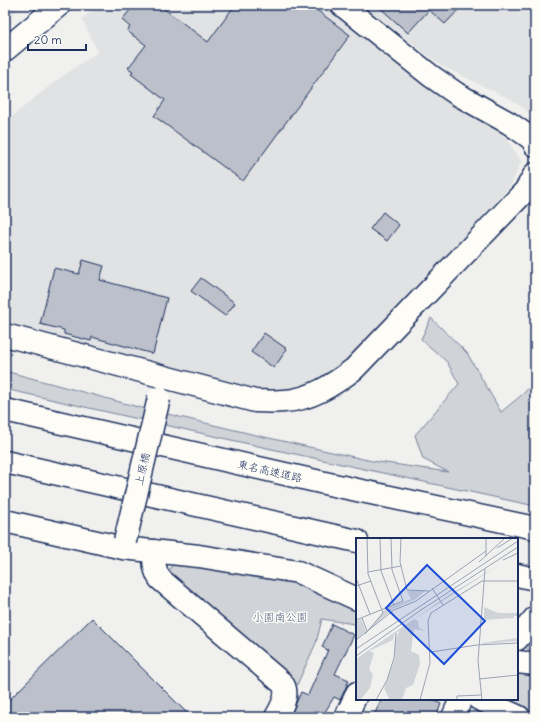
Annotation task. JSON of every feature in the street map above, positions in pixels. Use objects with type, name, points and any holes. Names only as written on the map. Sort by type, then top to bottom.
[{"type":"main road","points":[[5,50],[59,5]]},
{"type":"main road","points":[[342,5],[431,76],[457,94],[509,123],[532,139],[535,145]]},
{"type":"main road","points":[[5,335],[161,387],[255,401],[285,401],[312,395],[334,384],[354,369],[526,190],[535,174]]},
{"type":"main road","name":"上原橋","points":[[124,545],[161,387]]},
{"type":"main road","points":[[5,404],[83,428]]},
{"type":"main road","name":"東名高速道路","points":[[5,410],[329,484],[535,528]]},
{"type":"main road","points":[[5,462],[356,541]]},
{"type":"main road","points":[[5,467],[83,480]]},
{"type":"main road","points":[[5,521],[154,551],[199,556],[298,572],[356,599]]},
{"type":"main road","points":[[154,551],[154,565],[160,579],[286,687],[286,696],[276,717]]},
{"type":"main road","points":[[518,575],[535,579]]},
{"type":"main road","points":[[518,638],[535,618]]},
{"type":"main road","points":[[518,662],[535,664]]},
{"type":"main road","points":[[346,717],[356,695]]},
{"type":"main road","points":[[453,717],[461,700]]},
{"type":"main road","points":[[481,700],[520,717]]},
{"type":"shaded area","points":[[5,5],[24,5],[5,20]]},
{"type":"shaded area","points":[[99,5],[324,5],[505,137],[521,161],[511,185],[459,245],[333,375],[299,389],[269,391],[218,382],[5,330],[5,122],[57,80],[98,52],[82,19]]},
{"type":"shaded area","points":[[362,5],[535,5],[535,116],[510,99],[442,66]]},
{"type":"green space","points":[[431,318],[467,353],[501,412],[523,394],[535,381],[535,506],[5,389],[5,371],[142,408],[260,436],[372,461],[448,472],[423,459],[415,435],[459,384],[447,362],[421,339]]},
{"type":"green space","name":"小園南公園","points":[[174,564],[292,579],[356,608],[356,625],[322,619],[316,643],[296,687],[273,662],[168,577],[171,567]]},
{"type":"green space","points":[[535,628],[535,654],[526,648],[524,639]]},
{"type":"green space","points":[[518,673],[535,675],[535,715],[500,700],[518,700]]},
{"type":"building","points":[[134,5],[159,5],[208,42],[235,5],[310,5],[350,35],[243,181],[154,116],[165,100],[131,74],[133,71],[128,68],[146,45],[127,31],[130,27],[122,20]]},
{"type":"building","points":[[377,5],[463,5],[445,24],[429,10],[408,33]]},
{"type":"building","points":[[383,212],[399,225],[387,241],[370,229]]},
{"type":"building","points":[[83,260],[104,266],[100,280],[167,298],[153,354],[92,337],[91,341],[64,334],[64,330],[40,324],[54,268],[79,274]]},
{"type":"building","points":[[201,278],[235,303],[225,316],[191,291]]},
{"type":"building","points":[[264,333],[287,349],[274,368],[251,352]]},
{"type":"building","points":[[92,618],[191,717],[5,717],[5,704]]},
{"type":"building","points":[[332,624],[354,635],[335,674],[349,680],[343,694],[340,700],[334,697],[322,717],[290,717],[301,692],[308,695],[328,650],[322,647]]},
{"type":"building","points":[[382,700],[433,700],[441,704],[436,717],[373,717]]}]
